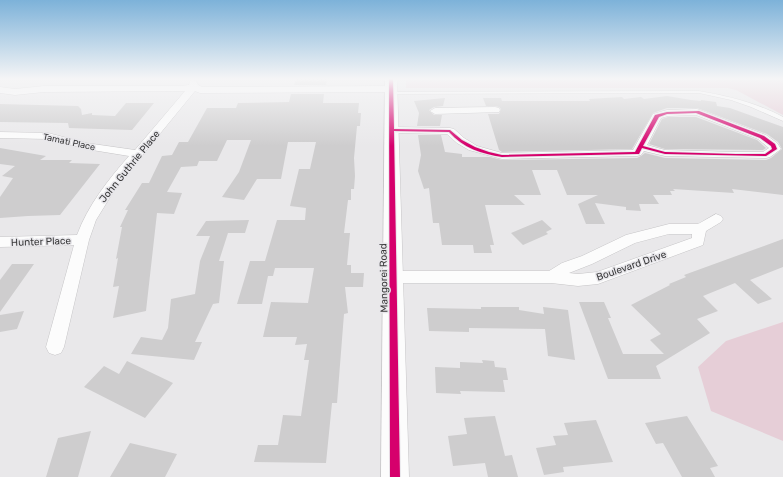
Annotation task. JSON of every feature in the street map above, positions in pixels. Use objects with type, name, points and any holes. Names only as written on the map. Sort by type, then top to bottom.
[{"type":"street","name":"John Guthrie Place","points":[[55,347],[82,240],[90,220],[101,200],[180,101]]},
{"type":"street","name":"Mangorei Road","points":[[391,101],[395,477]]},
{"type":"street","points":[[435,111],[495,110]]},
{"type":"street","points":[[454,111],[450,130],[456,139],[487,154],[502,156],[637,153],[642,147],[657,116],[667,113],[697,112],[762,137],[773,144],[775,149],[766,155],[736,155],[665,153],[642,147]]},
{"type":"street","points":[[392,130],[450,130]]},
{"type":"street","name":"Tamati Place","points":[[0,134],[48,136],[86,146],[138,154]]},
{"type":"street","name":"Boulevard Drive","points":[[551,277],[567,267],[587,260],[631,239],[669,229],[700,229],[716,219]]},
{"type":"street","name":"Boulevard Drive","points":[[393,277],[551,277],[578,280],[598,278],[698,241],[700,229]]},
{"type":"street","name":"Hunter Place","points":[[0,242],[82,240]]},
{"type":"lane","points":[[742,101],[783,119]]},
{"type":"shaded area","points":[[757,101],[783,101],[783,115]]},
{"type":"shaded area","points":[[783,322],[783,441],[711,411],[698,367],[726,341]]},
{"type":"building","points":[[323,101],[323,103],[359,103],[358,113],[361,113],[360,126],[357,126],[354,158],[354,189],[351,189],[351,200],[348,200],[344,233],[350,233],[347,265],[351,265],[351,273],[364,273],[363,287],[345,287],[348,313],[344,314],[337,403],[332,403],[326,463],[254,462],[258,445],[278,445],[283,415],[301,416],[309,360],[304,360],[307,344],[295,345],[297,337],[263,337],[271,302],[308,303],[314,268],[275,268],[273,276],[268,276],[262,304],[237,304],[250,261],[265,261],[277,220],[305,220],[306,208],[290,206],[299,169],[310,169],[316,142],[288,142],[281,179],[257,179],[244,200],[222,197],[239,172],[251,140],[227,140],[217,161],[199,161],[197,166],[181,167],[167,192],[182,193],[174,214],[157,213],[146,311],[113,318],[119,286],[113,287],[118,258],[116,259],[122,227],[120,227],[128,210],[125,210],[142,183],[149,183],[162,156],[172,155],[179,142],[188,142],[207,108],[236,108],[238,103]]},
{"type":"building","points":[[414,101],[444,101],[443,106],[434,107],[429,110],[434,115],[442,115],[440,126],[417,126],[419,113]]},
{"type":"building","points":[[484,101],[716,102],[717,106],[730,108],[783,127],[783,195],[732,189],[734,193],[673,189],[675,191],[670,191],[672,195],[653,195],[659,204],[639,204],[641,211],[626,210],[626,207],[595,203],[605,224],[586,224],[578,204],[598,195],[567,195],[557,170],[532,170],[541,195],[514,195],[525,205],[485,205],[494,245],[490,245],[492,253],[474,253],[473,245],[442,245],[439,223],[433,223],[429,188],[424,189],[418,171],[421,155],[418,135],[441,135],[445,152],[462,154],[462,157],[490,157],[502,160],[637,158],[645,153],[665,158],[766,160],[782,149],[778,142],[767,134],[697,108],[667,108],[653,113],[632,149],[502,152],[499,150],[488,114],[499,114],[501,109],[495,106],[486,106]]},
{"type":"building","points":[[126,103],[154,103],[132,130],[69,128],[68,123],[0,122],[0,104],[78,106],[81,109],[82,115],[92,113],[92,115],[115,116]]},
{"type":"building","points":[[668,117],[696,117],[757,140],[766,148],[763,150],[665,149],[649,144],[662,119]]},
{"type":"building","points":[[0,148],[46,156],[40,160],[72,160],[69,163],[100,164],[60,215],[0,218],[0,197],[13,178],[2,176],[15,166],[0,164]]},
{"type":"building","points":[[249,220],[245,233],[228,233],[219,261],[224,261],[219,303],[213,304],[195,342],[202,342],[194,360],[131,354],[141,337],[162,340],[168,328],[171,299],[195,294],[200,261],[210,236],[196,236],[206,221]]},
{"type":"building","points":[[542,220],[552,229],[546,232],[548,234],[523,245],[511,233]]},
{"type":"building","points":[[783,239],[783,267],[750,280],[772,299],[758,304],[735,283],[703,296],[718,311],[697,319],[710,333],[656,366],[661,379],[608,379],[579,302],[604,302],[611,318],[608,318],[623,354],[664,354],[650,340],[661,334],[631,305],[670,285],[669,284],[686,277],[684,275]]},
{"type":"building","points":[[12,264],[34,264],[0,312],[0,280]]},
{"type":"building","points":[[481,307],[519,307],[519,310],[544,314],[543,307],[568,310],[575,360],[548,356],[545,329],[469,328],[469,332],[429,331],[427,308],[481,309]]},
{"type":"building","points":[[24,311],[17,329],[0,332],[0,315]]},
{"type":"building","points":[[482,360],[494,361],[495,367],[506,368],[508,380],[503,380],[505,392],[460,391],[461,394],[436,393],[435,367],[460,368],[460,362],[483,363]]},
{"type":"building","points":[[127,361],[173,383],[145,418],[84,387],[104,366],[119,374]]},
{"type":"building","points":[[495,416],[505,456],[512,455],[518,477],[488,477],[485,463],[453,466],[448,436],[467,434],[464,418]]},
{"type":"building","points":[[687,416],[718,466],[710,468],[715,477],[682,477],[663,443],[656,444],[645,423]]},
{"type":"building","points":[[596,420],[613,462],[563,467],[564,472],[544,475],[536,448],[556,445],[553,436],[568,435],[564,423]]},
{"type":"building","points":[[91,431],[78,477],[46,477],[58,438]]},
{"type":"building","points":[[130,443],[177,454],[165,477],[110,477]]},
{"type":"cycle path","points":[[391,101],[395,477]]},
{"type":"cycle path","points":[[392,130],[450,131],[461,141],[473,148],[502,156],[637,153],[657,116],[667,113],[697,112],[762,137],[773,145],[775,149],[766,155],[736,155],[665,153],[642,147]]}]
